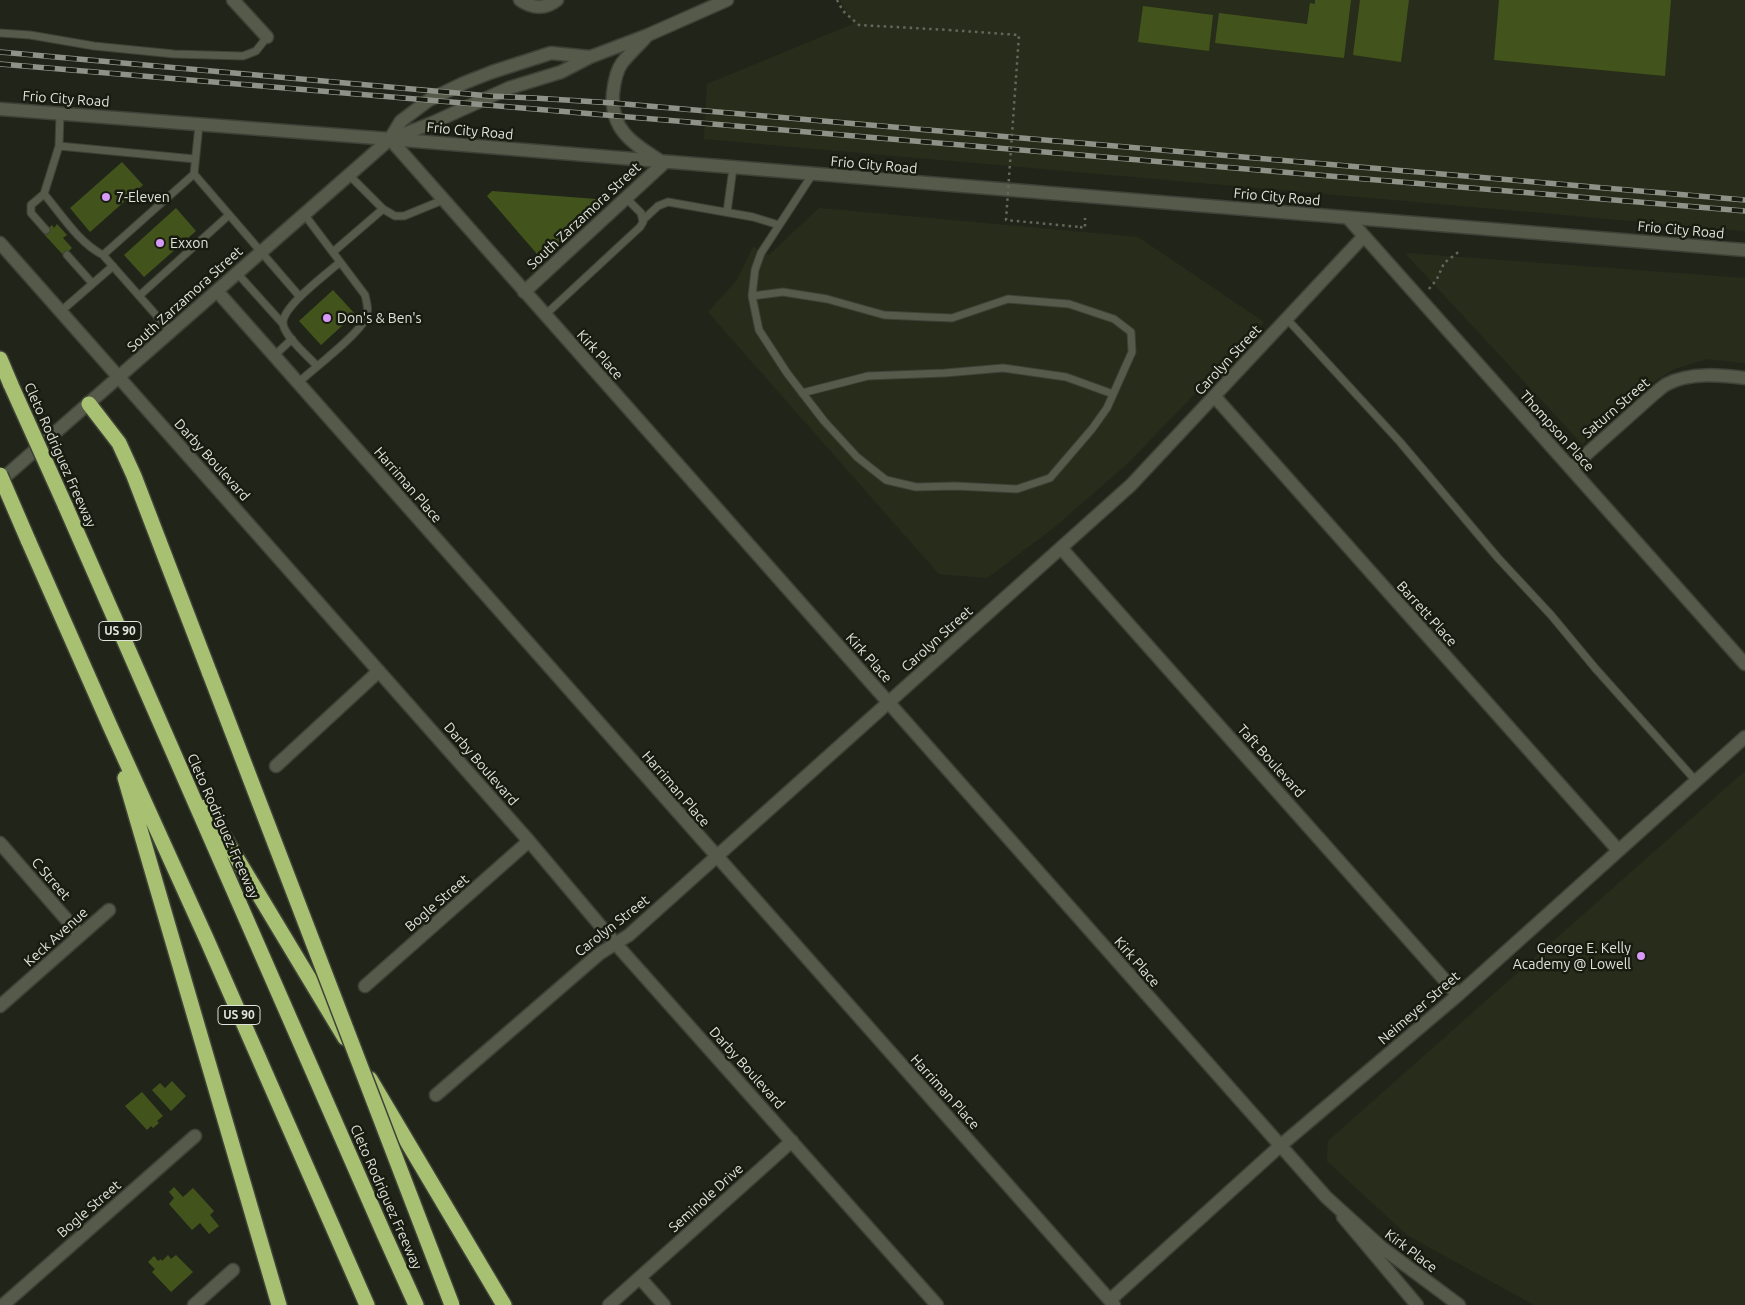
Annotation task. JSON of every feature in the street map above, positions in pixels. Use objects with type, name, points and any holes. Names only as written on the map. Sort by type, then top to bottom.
[{"type":"highway","name":"Cleto Rodriguez Freeway","points":[[0,359],[416,1305]]},
{"type":"highway","points":[[89,404],[119,443],[134,476],[452,1305]]},
{"type":"highway","name":"US 90","points":[[0,475],[110,726],[207,940],[366,1305]]},
{"type":"highway","points":[[110,726],[279,1305]]},
{"type":"highway","points":[[175,756],[504,1305]]},
{"type":"street","points":[[233,0],[267,37]]},
{"type":"street","points":[[524,3],[537,7],[552,4],[557,0]]},
{"type":"street","name":"South Zarzamora Street","points":[[0,481],[348,174],[390,140],[509,88],[561,72],[590,57],[648,35],[727,0]]},
{"type":"street","points":[[648,35],[621,64],[614,83],[612,103],[614,116],[624,134],[664,163]]},
{"type":"street","name":"South Zarzamora Street","points":[[390,140],[401,121],[429,100],[464,83],[551,53],[590,57]]},
{"type":"street","name":"Frio City Road","points":[[0,109],[1745,250]]},
{"type":"street","name":"Kirk Place","points":[[390,140],[1326,1197],[1417,1305]]},
{"type":"street","name":"South Zarzamora Street","points":[[524,292],[664,163]]},
{"type":"street","name":"Thompson Place","points":[[1348,218],[1744,660]]},
{"type":"street","name":"Carolyn Street","points":[[436,1095],[599,954],[629,935],[1131,485],[1364,236]]},
{"type":"street","name":"Darby Boulevard","points":[[0,243],[937,1305]]},
{"type":"street","name":"Harriman Place","points":[[217,291],[716,857],[1112,1302]]},
{"type":"street","name":"Saturn Street","points":[[1571,468],[1655,393],[1668,384],[1682,378],[1702,376],[1745,378]]},
{"type":"street","name":"Barrett Place","points":[[1214,396],[1618,850]]},
{"type":"street","name":"Taft Boulevard","points":[[1062,548],[1458,995]]},
{"type":"street","points":[[276,766],[379,671]]},
{"type":"street","name":"Neimeyer Street","points":[[1112,1302],[1280,1146],[1458,995],[1745,737]]},
{"type":"street","name":"Bogle Street","points":[[365,986],[529,842]]},
{"type":"street","name":"C Street","points":[[0,843],[80,935]]},
{"type":"street","name":"Keck Avenue","points":[[0,1006],[109,910]]},
{"type":"street","name":"Bogle Street","points":[[3,1305],[194,1136]]},
{"type":"street","name":"Seminole Drive","points":[[608,1305],[792,1141]]},
{"type":"street","name":"Kirk Place","points":[[1326,1197],[1381,1248],[1459,1305]]},
{"type":"street","points":[[194,1305],[233,1270]]},
{"type":"street","points":[[640,1278],[664,1305]]},
{"type":"lane","points":[[0,32],[94,46],[144,51],[243,56],[256,51],[267,37]]},
{"type":"lane","points":[[46,230],[31,213],[31,205],[44,194],[59,146],[60,114]]},
{"type":"lane","points":[[103,254],[194,174],[199,125]]},
{"type":"lane","points":[[59,146],[195,159]]},
{"type":"lane","points":[[727,212],[733,168]]},
{"type":"lane","points":[[194,174],[300,297]]},
{"type":"lane","points":[[348,174],[383,209],[394,216],[404,216],[443,200]]},
{"type":"lane","points":[[752,296],[783,292],[827,299],[884,315],[952,318],[1008,300],[1069,304],[1114,319],[1131,332],[1132,352],[1107,408],[1092,429],[1050,478],[1017,489],[955,486],[916,487],[886,480],[857,457],[824,421],[787,374],[759,330],[752,296],[755,270],[761,253],[812,175]]},
{"type":"lane","points":[[44,194],[83,240],[103,254],[171,332]]},
{"type":"lane","points":[[627,199],[644,218]]},
{"type":"lane","points":[[545,315],[636,232],[644,218],[658,206],[668,202],[753,216],[779,225]]},
{"type":"lane","points":[[333,252],[383,209]]},
{"type":"lane","points":[[298,383],[357,331],[366,318],[368,307],[365,295],[304,214]]},
{"type":"lane","points":[[139,296],[230,215]]},
{"type":"lane","points":[[67,255],[92,284]]},
{"type":"lane","points":[[283,324],[288,308],[340,262]]},
{"type":"lane","points":[[60,312],[113,266]]},
{"type":"lane","points":[[238,273],[283,324],[292,339],[317,366]]},
{"type":"lane","points":[[1287,319],[1393,435],[1498,558],[1551,615],[1595,668],[1696,781]]},
{"type":"lane","points":[[274,356],[292,339]]},
{"type":"lane","points":[[802,393],[868,376],[1004,368],[1066,377],[1113,394]]},
{"type":"path","points":[[837,0],[843,11],[859,25],[1019,35],[1006,220],[1085,228],[1085,218]]},
{"type":"path","points":[[1429,289],[1437,279],[1444,263],[1460,250]]},
{"type":"shaded area","points":[[840,0],[1745,0],[1745,231],[704,139],[707,84],[853,24]]},
{"type":"shaded area","points":[[819,208],[1138,237],[1264,322],[1126,465],[1052,529],[987,578],[939,574],[708,312],[737,280],[753,247],[769,255]]},
{"type":"shaded area","points":[[1405,253],[1745,278],[1745,363],[1707,359],[1674,369],[1638,392],[1582,444]]},
{"type":"shaded area","name":"George E. Kelly Academy @ Lowell","points":[[1745,771],[1745,1305],[1534,1305],[1407,1235],[1327,1161],[1328,1141]]},
{"type":"building","points":[[1315,0],[1351,0],[1344,58],[1215,43],[1219,13],[1307,24],[1310,3],[1315,4]]},
{"type":"building","points":[[1360,0],[1409,0],[1401,62],[1353,55]]},
{"type":"building","points":[[1499,0],[1671,0],[1665,76],[1494,60]]},
{"type":"building","points":[[1143,6],[1213,15],[1209,51],[1138,42]]},
{"type":"building","name":"7-Eleven","points":[[122,162],[143,185],[90,232],[70,208]]},
{"type":"building","points":[[492,191],[596,199],[597,207],[553,248],[544,254],[537,254],[487,196]]},
{"type":"building","name":"Exxon","points":[[176,208],[196,231],[144,277],[124,255]]},
{"type":"building","points":[[57,224],[67,235],[63,238],[72,248],[64,256],[43,233],[52,225],[54,228]]},
{"type":"building","name":"Don's & Ben's","points":[[333,290],[355,314],[321,345],[299,321]]},
{"type":"building","points":[[172,1081],[186,1096],[171,1111],[152,1090],[160,1083],[165,1088]]},
{"type":"building","points":[[142,1092],[163,1116],[157,1121],[159,1123],[147,1130],[125,1106]]},
{"type":"building","points":[[174,1187],[183,1197],[193,1188],[214,1211],[210,1215],[219,1226],[209,1234],[200,1223],[192,1230],[169,1204],[174,1198],[169,1192]]},
{"type":"building","points":[[168,1255],[171,1259],[176,1255],[193,1272],[171,1292],[152,1272],[155,1269],[148,1262],[154,1256],[158,1261],[161,1259],[162,1261]]},
{"type":"railway","points":[[0,52],[490,96],[613,103],[1745,200]]},
{"type":"railway","points":[[0,64],[1745,211]]},
{"type":"place","name":"7-Eleven","points":[[106,197]]},
{"type":"place","name":"Exxon","points":[[160,243]]},
{"type":"place","name":"Don's & Ben's","points":[[327,318]]},
{"type":"place","name":"George E. Kelly Academy @ Lowell","points":[[1641,956]]}]
